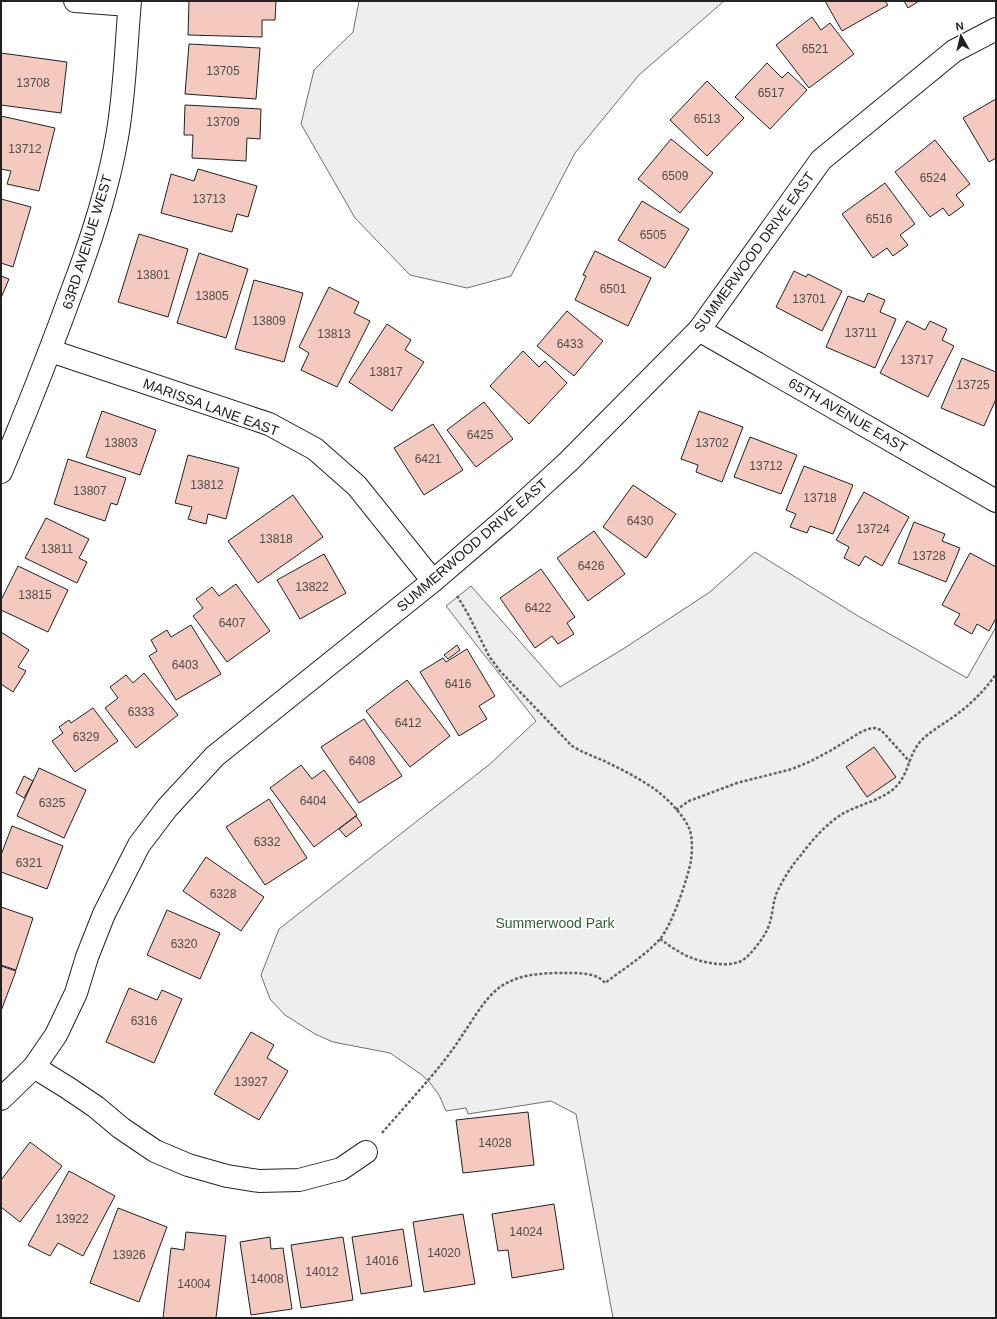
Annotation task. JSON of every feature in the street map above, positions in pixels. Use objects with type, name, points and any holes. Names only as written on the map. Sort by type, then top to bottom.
[{"type":"street","points":[[75,1],[130,3]]},
{"type":"street","name":"63RD AVENUE WEST","points":[[1,472],[51,351],[103,201],[117,136],[130,3]]},
{"type":"street","name":"SUMMERWOOD DRIVE EAST","points":[[1,1099],[34,1067],[56,1034],[76,993],[104,914],[139,845],[167,808],[215,756],[437,578],[509,516],[569,461],[699,330],[821,160],[954,51],[996,29]]},
{"type":"street","name":"65TH AVENUE EAST","points":[[699,330],[996,501]]},
{"type":"street","name":"MARISSA LANE EAST","points":[[51,351],[268,424],[315,449],[357,486],[437,578]]},
{"type":"street","points":[[34,1067],[96,1107],[121,1128],[155,1151],[188,1165],[227,1176],[259,1181],[299,1180],[341,1169],[366,1152]]},
{"type":"path","points":[[366,1152],[440,1066],[479,1009],[507,982],[522,977],[558,973],[584,973],[601,978],[605,983],[649,949],[660,939],[678,904],[691,860],[689,828],[683,818],[670,803],[653,788],[623,770],[572,746],[500,671],[489,656],[459,598],[437,578]]},
{"type":"path","points":[[660,939],[678,952],[695,959],[714,964],[739,962],[749,956],[764,936],[770,924],[775,898],[786,875],[820,832],[844,813],[891,791],[903,780],[912,754],[919,743],[972,702],[996,674]]},
{"type":"path","points":[[676,810],[689,801],[737,783],[792,769],[809,762],[868,729],[875,728],[881,730],[910,762]]},
{"type":"green space","points":[[359,1],[724,1],[639,75],[575,153],[511,276],[467,288],[410,275],[355,218],[301,124],[314,70],[353,32]]},
{"type":"green space","name":"Summerwood Park","points":[[755,552],[858,616],[967,678],[996,627],[996,1318],[613,1318],[576,1114],[551,1101],[468,1114],[466,1108],[446,1111],[439,1095],[431,1084],[422,1075],[390,1053],[333,1042],[315,1034],[285,1015],[270,999],[261,975],[279,929],[490,764],[536,721],[446,606],[471,586],[560,687],[623,649],[710,592]]},
{"type":"building","points":[[189,1],[276,1],[275,20],[262,20],[262,37],[188,35]]},
{"type":"building","points":[[825,1],[885,1],[888,5],[842,31]]},
{"type":"building","points":[[904,1],[919,1],[908,8]]},
{"type":"building","points":[[812,17],[821,30],[830,23],[854,54],[809,88],[776,45]]},
{"type":"building","points":[[189,44],[260,48],[256,99],[185,94]]},
{"type":"building","points":[[1,53],[67,62],[61,113],[1,105]]},
{"type":"building","points":[[767,63],[782,78],[788,72],[807,90],[770,129],[735,97]]},
{"type":"building","points":[[707,81],[744,118],[707,156],[670,120]]},
{"type":"building","points":[[996,99],[996,158],[989,162],[963,118]]},
{"type":"building","points":[[185,105],[261,109],[260,139],[247,138],[246,161],[192,158],[193,135],[184,135]]},
{"type":"building","points":[[1,116],[55,128],[39,191],[7,184],[11,171],[1,169]]},
{"type":"building","points":[[671,139],[713,173],[680,213],[638,179]]},
{"type":"building","points":[[935,140],[970,184],[956,195],[964,205],[949,216],[943,208],[930,217],[895,172]]},
{"type":"building","points":[[198,169],[257,186],[248,217],[237,214],[232,232],[161,213],[171,174],[194,181]]},
{"type":"building","points":[[885,183],[915,224],[900,235],[908,245],[893,256],[887,248],[873,258],[842,214]]},
{"type":"building","points":[[1,199],[31,207],[13,267],[1,263]]},
{"type":"building","points":[[642,201],[689,229],[665,268],[618,240]]},
{"type":"building","points":[[139,234],[188,249],[168,317],[118,302]]},
{"type":"building","points":[[595,251],[651,278],[628,326],[575,300],[586,276],[583,275]]},
{"type":"building","points":[[199,253],[248,269],[226,338],[177,323]]},
{"type":"building","points":[[794,271],[806,277],[808,274],[842,291],[822,331],[776,307]]},
{"type":"building","points":[[1,276],[9,279],[1,298]]},
{"type":"building","points":[[254,280],[303,293],[284,362],[235,349]]},
{"type":"building","points":[[329,287],[359,302],[354,313],[370,321],[337,387],[301,370],[309,353],[299,347]]},
{"type":"building","points":[[868,293],[885,300],[880,312],[896,319],[875,368],[826,347],[848,296],[864,302]]},
{"type":"building","points":[[567,311],[603,341],[574,376],[537,346]]},
{"type":"building","points":[[907,321],[925,330],[930,321],[947,329],[942,340],[954,346],[928,397],[880,373]]},
{"type":"building","points":[[387,324],[411,340],[405,350],[424,362],[392,411],[349,382]]},
{"type":"building","points":[[523,351],[539,367],[545,361],[567,383],[529,424],[490,386]]},
{"type":"building","points":[[962,358],[996,372],[996,399],[984,426],[941,408]]},
{"type":"building","points":[[484,402],[513,439],[476,467],[447,430]]},
{"type":"building","points":[[102,411],[156,430],[140,475],[86,457]]},
{"type":"building","points":[[699,411],[743,427],[722,482],[696,472],[698,465],[681,459]]},
{"type":"building","points":[[433,424],[463,470],[424,495],[394,448]]},
{"type":"building","points":[[750,437],[797,455],[781,494],[734,477]]},
{"type":"building","points":[[188,455],[239,468],[226,519],[208,514],[206,524],[188,519],[192,507],[175,503]]},
{"type":"building","points":[[68,459],[126,478],[117,505],[111,503],[105,521],[54,504]]},
{"type":"building","points":[[804,466],[853,485],[833,534],[810,526],[807,533],[790,527],[796,514],[786,510]]},
{"type":"building","points":[[633,485],[676,514],[646,558],[603,527]]},
{"type":"building","points":[[864,492],[909,517],[882,566],[865,556],[859,566],[844,558],[849,547],[836,540]]},
{"type":"building","points":[[293,495],[323,537],[258,583],[228,541]]},
{"type":"building","points":[[46,518],[89,539],[79,558],[87,562],[77,583],[25,558]]},
{"type":"building","points":[[914,522],[945,534],[942,541],[960,548],[946,582],[898,563]]},
{"type":"building","points":[[594,531],[625,574],[588,601],[557,558]]},
{"type":"building","points":[[970,553],[996,567],[996,618],[989,631],[977,624],[972,634],[954,624],[960,614],[942,605]]},
{"type":"building","points":[[324,554],[346,593],[300,619],[277,580]]},
{"type":"building","points":[[18,566],[68,590],[48,632],[1,610],[1,600]]},
{"type":"building","points":[[541,569],[575,617],[567,623],[574,634],[558,644],[552,636],[535,648],[500,598]]},
{"type":"building","points":[[236,584],[270,631],[227,662],[193,616],[203,608],[196,599],[212,587],[219,596]]},
{"type":"building","points":[[191,625],[221,674],[176,700],[149,656],[157,651],[151,640],[167,630],[171,637]]},
{"type":"building","points":[[1,632],[29,650],[18,667],[26,671],[13,692],[1,684]]},
{"type":"building","points":[[457,645],[460,650],[448,659],[444,655]]},
{"type":"building","points":[[467,649],[495,696],[479,706],[487,719],[459,736],[420,672],[443,658],[446,662]]},
{"type":"building","points":[[144,673],[178,715],[136,748],[105,708],[118,698],[110,687],[126,675],[133,683]]},
{"type":"building","points":[[407,680],[450,736],[410,767],[366,711]]},
{"type":"building","points":[[93,708],[118,741],[75,772],[52,741],[63,733],[59,727],[69,720],[71,723]]},
{"type":"building","points":[[364,719],[402,776],[359,803],[321,747]]},
{"type":"building","points":[[874,747],[896,777],[867,797],[846,767]]},
{"type":"building","points":[[301,765],[312,779],[324,770],[357,815],[314,847],[270,788]]},
{"type":"building","points":[[39,768],[86,790],[64,838],[17,816]]},
{"type":"building","points":[[24,776],[33,781],[24,798],[16,793]]},
{"type":"building","points":[[269,799],[307,858],[265,885],[226,827]]},
{"type":"building","points":[[356,816],[362,825],[346,837],[339,829]]},
{"type":"building","points":[[12,826],[63,846],[47,889],[1,872],[1,855]]},
{"type":"building","points":[[206,857],[264,897],[241,931],[183,891]]},
{"type":"building","points":[[1,907],[33,918],[16,970],[1,965]]},
{"type":"building","points":[[167,910],[220,933],[200,979],[147,955]]},
{"type":"building","points":[[1,966],[16,971],[1,1011]]},
{"type":"building","points":[[129,988],[157,1000],[162,990],[182,999],[154,1063],[106,1042]]},
{"type":"building","points":[[251,1032],[274,1045],[267,1058],[288,1071],[259,1120],[214,1094]]},
{"type":"building","points":[[528,1112],[534,1165],[463,1173],[456,1120]]},
{"type":"building","points":[[30,1142],[62,1166],[20,1222],[1,1207],[1,1180]]},
{"type":"building","points":[[69,1171],[115,1196],[83,1256],[58,1243],[50,1256],[28,1245]]},
{"type":"building","points":[[554,1204],[564,1269],[512,1278],[508,1250],[498,1251],[492,1214]]},
{"type":"building","points":[[118,1208],[167,1227],[139,1302],[90,1283]]},
{"type":"building","points":[[463,1214],[475,1284],[424,1292],[413,1222]]},
{"type":"building","points":[[403,1229],[412,1286],[361,1294],[352,1237]]},
{"type":"building","points":[[186,1232],[226,1236],[216,1318],[163,1318],[171,1248],[184,1250]]},
{"type":"building","points":[[270,1237],[271,1249],[283,1248],[292,1309],[251,1315],[240,1242]]},
{"type":"building","points":[[343,1237],[353,1300],[301,1308],[291,1245]]}]
